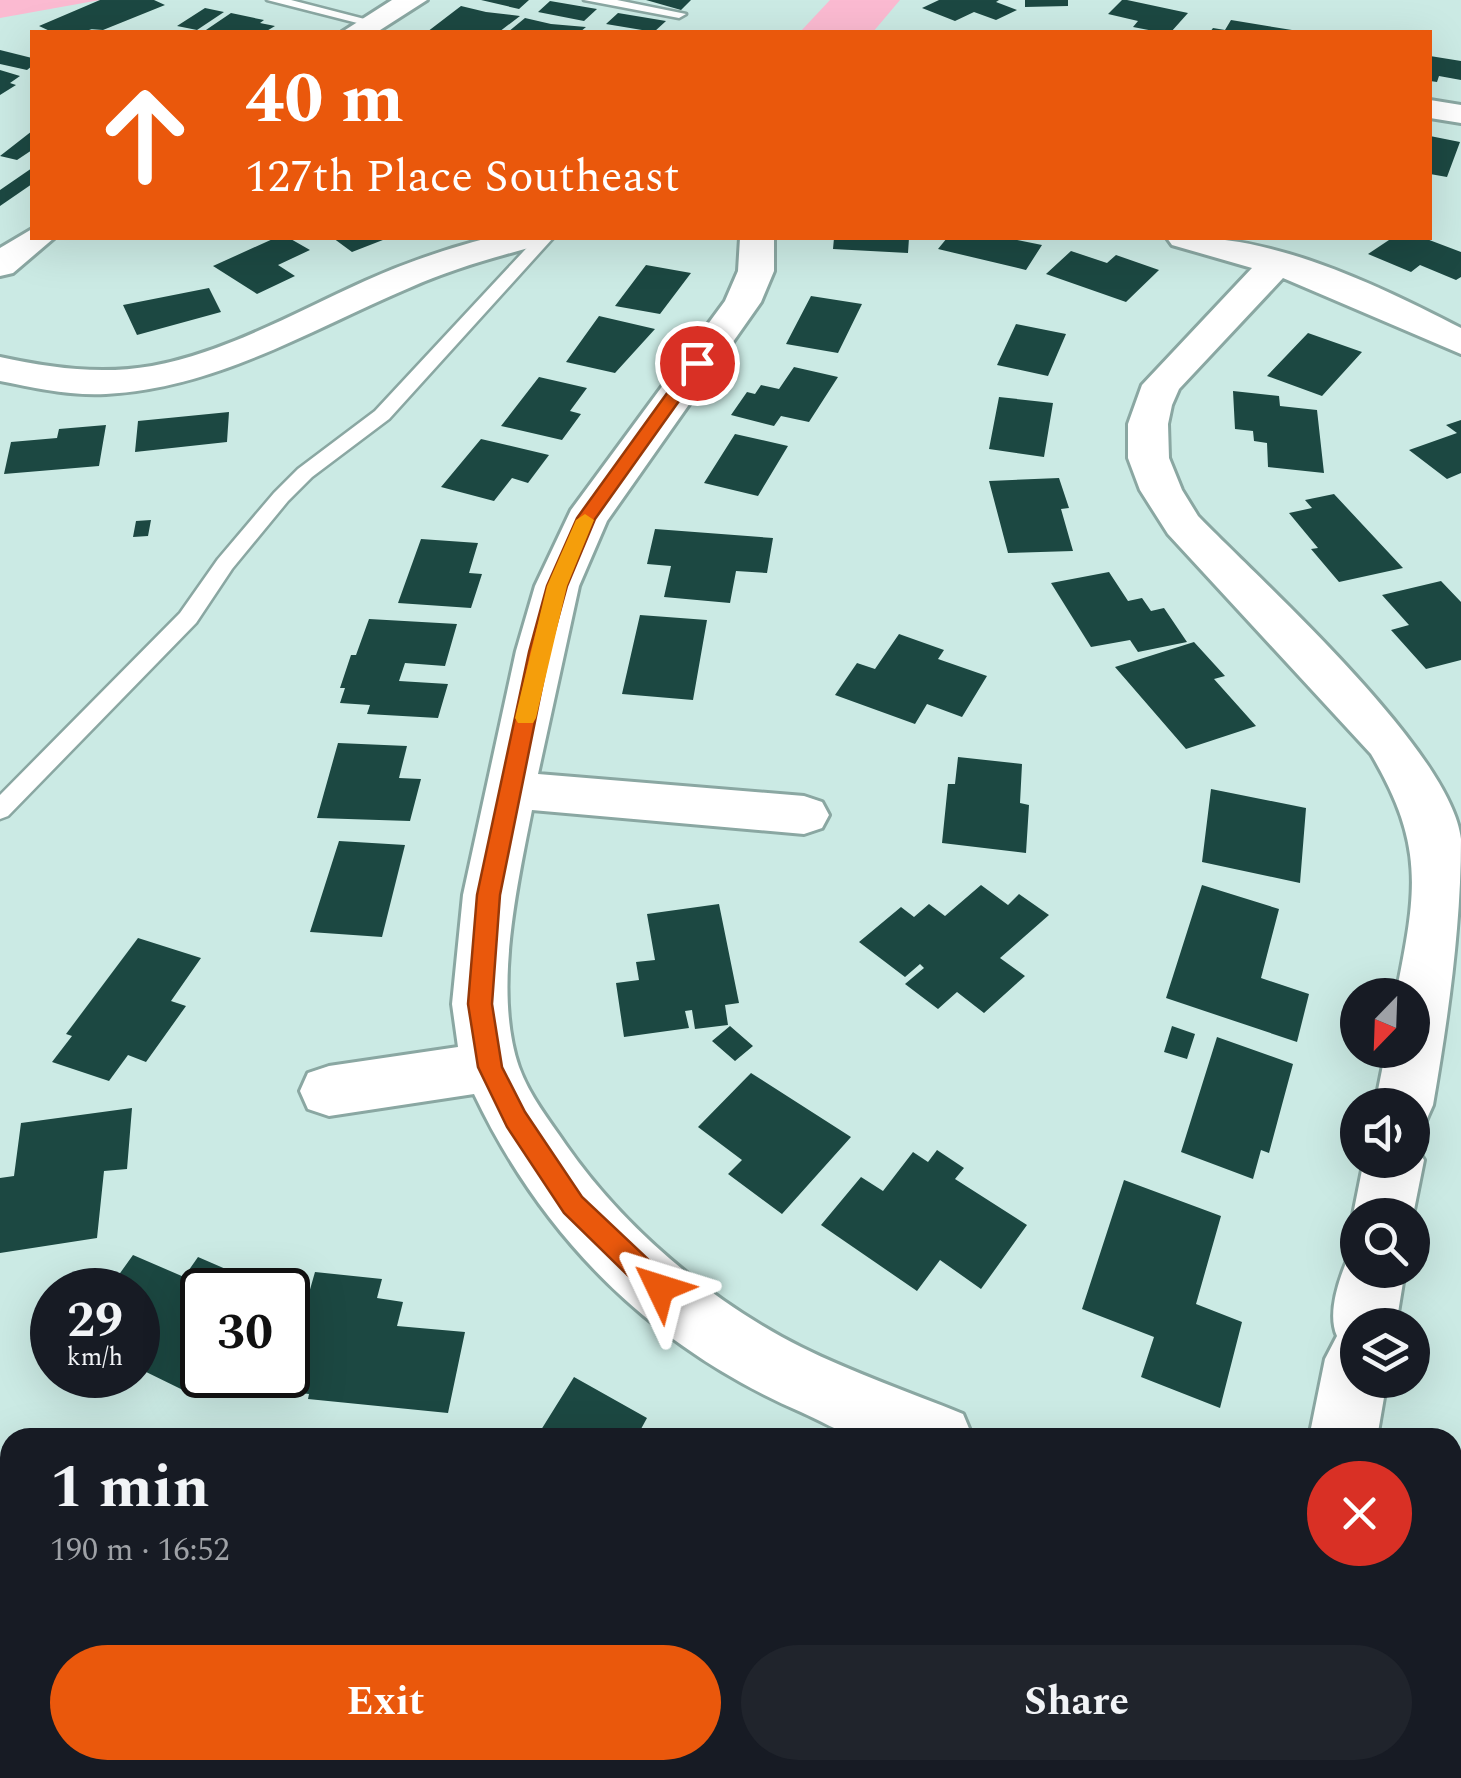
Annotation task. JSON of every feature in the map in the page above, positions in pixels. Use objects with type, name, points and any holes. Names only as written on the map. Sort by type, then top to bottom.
[{"type":"street","points":[[365,28],[413,0]]},
{"type":"street","points":[[1432,109],[1461,114]]},
{"type":"street","points":[[0,265],[34,240]]},
{"type":"street","points":[[0,369],[68,382],[145,378],[210,366],[381,286],[444,262],[521,240]]},
{"type":"street","points":[[757,240],[756,271],[743,302],[586,518],[557,586],[543,635],[489,895],[480,1004],[490,1067],[516,1120],[573,1205],[637,1270],[705,1324],[777,1369],[915,1428]]},
{"type":"street","points":[[1191,240],[1276,264],[1387,308],[1461,343]]},
{"type":"street","points":[[1276,264],[1161,385],[1148,419],[1147,462],[1158,489],[1183,525],[1388,742],[1415,786],[1434,832],[1441,874],[1436,930],[1407,1088]]},
{"type":"street","points":[[511,790],[804,815]]},
{"type":"street","points":[[329,1091],[490,1067]]},
{"type":"street","points":[[1345,1428],[1350,1398]]},
{"type":"lane","points":[[274,0],[365,28]]},
{"type":"lane","points":[[592,0],[679,14]]},
{"type":"lane","points":[[0,810],[188,618],[225,564],[281,497],[305,473],[382,415],[543,240]]},
{"type":"shaded area","points":[[0,0],[100,0],[0,18]]},
{"type":"shaded area","points":[[830,0],[900,0],[875,30],[802,30]]},
{"type":"building","points":[[100,0],[154,0],[165,5],[103,30],[48,30],[39,26]]},
{"type":"building","points":[[481,0],[529,0],[519,9]]},
{"type":"building","points":[[646,0],[691,0],[681,10]]},
{"type":"building","points":[[939,0],[999,0],[996,2],[1017,10],[996,20],[974,12],[955,21],[922,8]]},
{"type":"building","points":[[1025,0],[1068,0],[1068,6],[1025,7]]},
{"type":"building","points":[[1122,0],[1188,13],[1173,30],[1133,27],[1138,21],[1108,14]]},
{"type":"building","points":[[550,1],[597,9],[584,21],[538,12]]},
{"type":"building","points":[[461,6],[520,16],[502,30],[430,30]]},
{"type":"building","points":[[205,8],[224,12],[197,30],[177,26]]},
{"type":"building","points":[[231,13],[275,26],[268,30],[206,30]]},
{"type":"building","points":[[618,13],[666,21],[656,30],[606,24]]},
{"type":"building","points":[[525,18],[586,27],[582,30],[510,30]]},
{"type":"building","points":[[1231,20],[1292,30],[1225,30]]},
{"type":"building","points":[[0,50],[30,58],[27,70],[0,64]]},
{"type":"building","points":[[1432,56],[1461,61],[1461,80],[1439,76],[1437,82],[1432,81]]},
{"type":"building","points":[[0,70],[20,76],[10,83],[16,85],[0,95]]},
{"type":"building","points":[[30,133],[30,151],[17,160],[0,156]]},
{"type":"building","points":[[1432,136],[1460,142],[1447,177],[1432,174]]},
{"type":"building","points":[[30,169],[30,185],[0,206],[0,190]]},
{"type":"building","points":[[271,240],[292,240],[310,250],[278,265],[295,276],[257,294],[213,266]]},
{"type":"building","points":[[336,240],[383,240],[352,252]]},
{"type":"building","points":[[834,240],[909,240],[908,253],[833,249]]},
{"type":"building","points":[[945,240],[1017,240],[1042,245],[1026,270],[938,249]]},
{"type":"building","points":[[1389,240],[1429,240],[1461,252],[1461,277],[1456,280],[1420,265],[1411,272],[1368,254]]},
{"type":"building","points":[[1071,251],[1107,263],[1116,255],[1159,270],[1126,302],[1046,274]]},
{"type":"building","points":[[646,265],[691,273],[660,314],[615,306]]},
{"type":"building","points":[[209,288],[221,312],[137,335],[123,305]]},
{"type":"building","points":[[811,296],[862,304],[838,353],[786,344]]},
{"type":"building","points":[[599,316],[655,329],[615,373],[566,362]]},
{"type":"building","points":[[1016,324],[1066,334],[1048,376],[997,365]]},
{"type":"building","points":[[1308,333],[1362,352],[1322,396],[1267,376]]},
{"type":"building","points":[[794,367],[838,377],[809,422],[781,416],[774,426],[731,415],[747,392],[755,394],[761,385],[779,389]]},
{"type":"building","points":[[539,377],[587,388],[570,411],[581,414],[562,440],[501,426]]},
{"type":"building","points":[[1233,391],[1279,396],[1280,406],[1317,410],[1324,473],[1268,467],[1267,443],[1254,441],[1253,431],[1235,429]]},
{"type":"building","points":[[999,397],[1053,403],[1044,457],[989,449]]},
{"type":"building","points":[[229,412],[227,442],[135,452],[138,421]]},
{"type":"building","points":[[1461,420],[1461,473],[1447,479],[1409,450],[1457,433],[1446,425]]},
{"type":"building","points":[[106,425],[99,466],[4,474],[11,442],[57,438],[59,429]]},
{"type":"building","points":[[735,434],[788,446],[758,496],[704,483]]},
{"type":"building","points":[[481,439],[549,455],[528,483],[512,478],[494,501],[441,487]]},
{"type":"building","points":[[1059,478],[1069,508],[1061,509],[1073,551],[1008,553],[989,481]]},
{"type":"building","points":[[1334,494],[1403,568],[1339,582],[1311,549],[1318,548],[1289,513],[1312,508],[1305,500]]},
{"type":"building","points":[[151,520],[148,536],[133,537],[136,521]]},
{"type":"building","points":[[655,529],[773,538],[767,573],[736,571],[730,603],[664,597],[671,566],[647,564]]},
{"type":"building","points":[[421,539],[478,543],[469,573],[482,574],[471,608],[398,603]]},
{"type":"building","points":[[1109,572],[1128,601],[1142,598],[1151,611],[1164,608],[1187,642],[1138,652],[1130,640],[1091,647],[1051,583]]},
{"type":"building","points":[[1441,581],[1461,602],[1461,660],[1426,669],[1391,630],[1409,625],[1382,595]]},
{"type":"building","points":[[640,615],[707,620],[693,700],[622,694]]},
{"type":"building","points":[[369,619],[457,624],[445,666],[405,663],[399,681],[448,684],[438,718],[367,714],[370,705],[340,703],[345,688],[340,688],[351,655],[356,655]]},
{"type":"building","points":[[899,634],[944,650],[938,659],[987,676],[962,717],[927,704],[915,724],[835,695],[857,663],[875,669]]},
{"type":"building","points":[[1194,642],[1225,676],[1214,679],[1256,726],[1186,749],[1115,667]]},
{"type":"building","points":[[338,743],[407,746],[399,778],[421,779],[410,821],[317,818]]},
{"type":"building","points":[[958,757],[1022,764],[1020,803],[1029,805],[1026,853],[942,843],[948,784],[955,784]]},
{"type":"building","points":[[1211,789],[1306,808],[1300,883],[1202,862]]},
{"type":"building","points":[[339,841],[405,845],[382,937],[310,932]]},
{"type":"building","points":[[981,885],[1008,905],[1019,894],[1049,915],[1000,958],[1025,976],[984,1013],[957,992],[938,1009],[905,984],[924,968],[920,964],[905,977],[859,942],[901,907],[914,917],[929,904],[945,916]]},
{"type":"building","points":[[1202,885],[1279,909],[1261,978],[1309,994],[1297,1042],[1166,998]]},
{"type":"building","points":[[719,904],[739,1003],[725,1005],[728,1025],[695,1029],[692,1010],[685,1011],[689,1028],[624,1037],[616,983],[639,980],[636,962],[655,960],[647,914]]},
{"type":"building","points":[[138,938],[201,958],[171,1001],[186,1006],[146,1062],[128,1055],[109,1081],[52,1062],[72,1036],[66,1034]]},
{"type":"building","points":[[730,1026],[753,1046],[735,1061],[712,1041]]},
{"type":"building","points":[[1172,1026],[1195,1034],[1187,1059],[1164,1052]]},
{"type":"building","points":[[1217,1037],[1293,1064],[1269,1153],[1261,1150],[1253,1179],[1181,1152]]},
{"type":"building","points":[[751,1073],[851,1137],[782,1214],[728,1174],[742,1160],[698,1127]]},
{"type":"building","points":[[132,1108],[127,1169],[104,1171],[97,1238],[0,1253],[0,1178],[14,1176],[21,1123]]},
{"type":"building","points":[[937,1150],[964,1168],[955,1179],[1027,1225],[981,1289],[940,1260],[917,1291],[821,1225],[861,1177],[883,1191],[913,1152],[928,1162]]},
{"type":"building","points":[[1124,1180],[1221,1216],[1196,1304],[1242,1322],[1220,1408],[1141,1377],[1154,1337],[1082,1309]]},
{"type":"building","points":[[133,1255],[180,1275],[180,1389],[160,1379],[160,1268],[124,1268]]},
{"type":"building","points":[[198,1257],[223,1268],[190,1268]]},
{"type":"building","points":[[315,1272],[382,1279],[377,1298],[403,1302],[397,1326],[465,1332],[448,1413],[308,1399],[310,1290]]},
{"type":"building","points":[[574,1377],[647,1418],[642,1428],[542,1428]]},
{"type":"slow traffic","points":[[526,718],[557,586],[585,520]]},
{"type":"route","points":[[660,1288],[573,1205],[516,1120],[490,1067],[480,1004],[489,895],[539,652],[557,586],[586,518],[697,363]]}]
